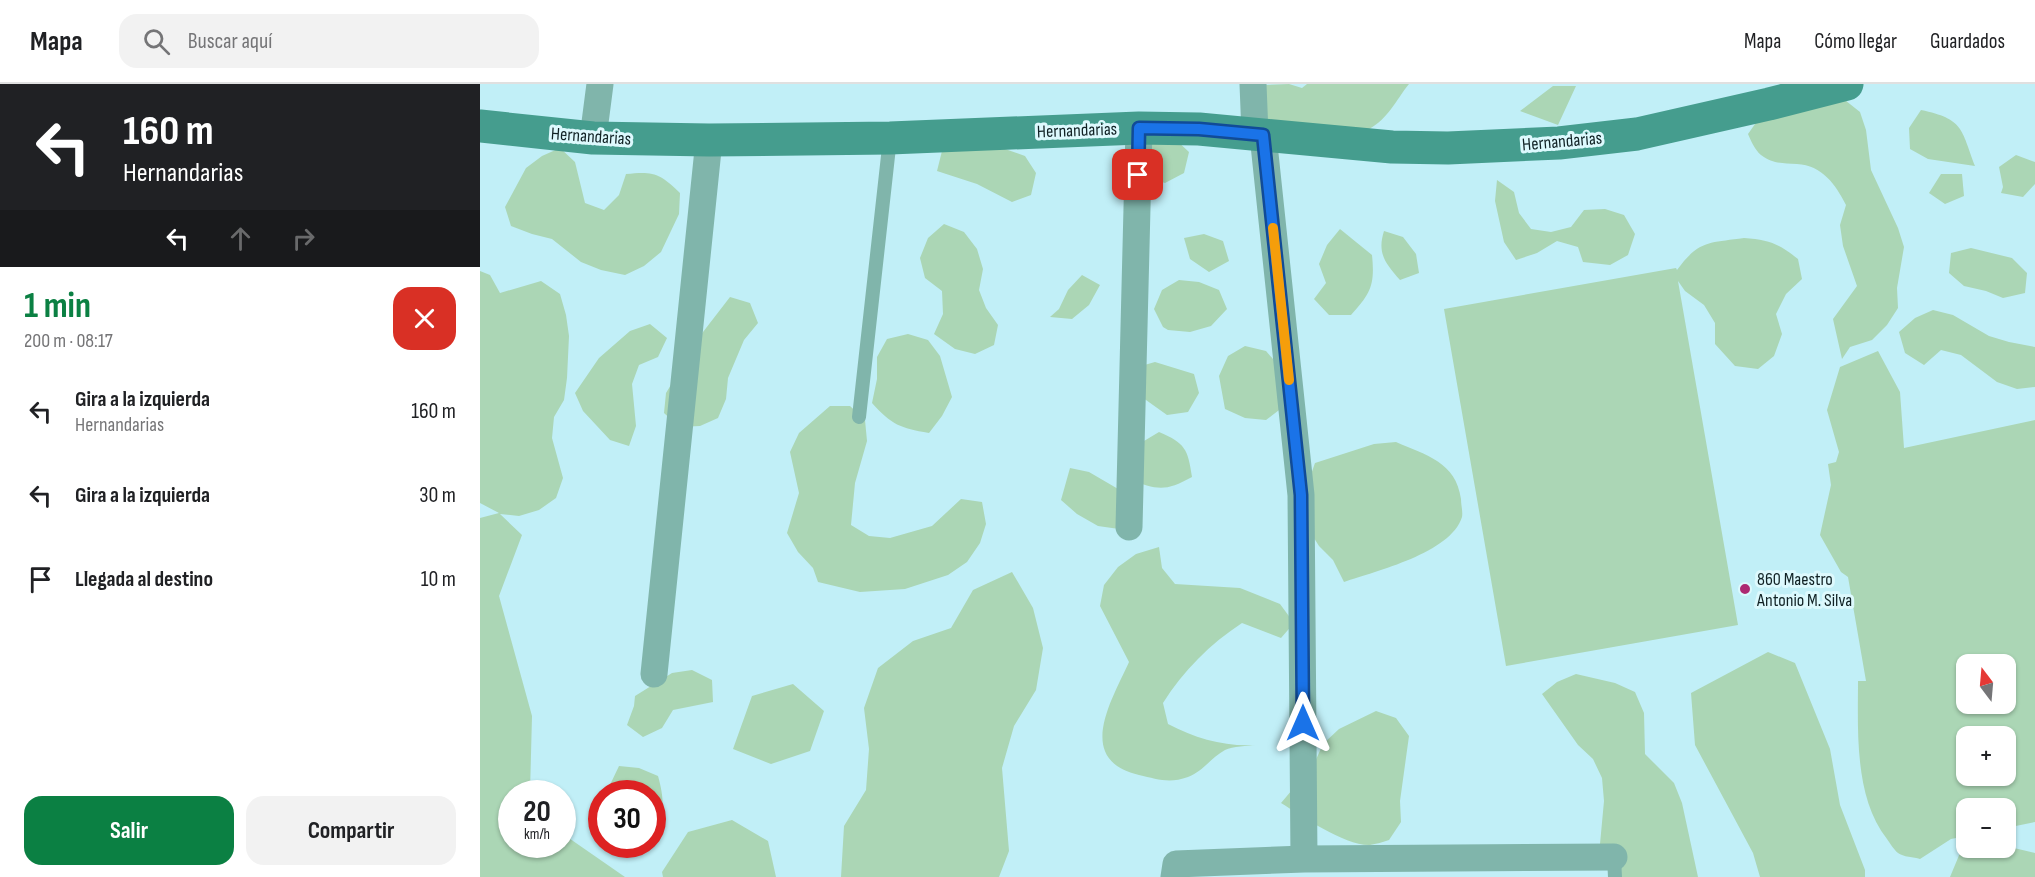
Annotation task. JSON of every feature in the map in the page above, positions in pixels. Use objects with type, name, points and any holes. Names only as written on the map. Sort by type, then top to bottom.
[{"type":"street","points":[[593,138],[600,84]]},
{"type":"street","points":[[1253,84],[1301,495],[1304,859]]},
{"type":"street","name":"Hernandarias","points":[[480,126],[593,138],[708,140],[890,138],[1139,128],[1199,129],[1392,147],[1437,148],[1559,143],[1637,134],[1847,84]]},
{"type":"street","points":[[1129,527],[1139,128]]},
{"type":"street","points":[[654,674],[708,140]]},
{"type":"street","points":[[1174,877],[1176,864],[1304,859],[1615,867]]},
{"type":"lane","points":[[859,417],[890,138]]},
{"type":"green space","points":[[1289,84],[1302,88],[1307,84],[1409,84],[1387,115],[1369,129],[1332,128],[1248,119],[1263,85]]},
{"type":"green space","points":[[1826,85],[1860,112],[1866,130],[1871,170],[1898,228],[1904,247],[1897,288],[1898,308],[1887,325],[1872,340],[1850,347],[1842,359],[1833,319],[1857,286],[1843,246],[1840,225],[1846,205],[1838,190],[1821,172],[1806,165],[1765,158],[1757,151],[1748,134],[1760,117]]},
{"type":"green space","points":[[1553,86],[1576,86],[1558,125],[1520,111]]},
{"type":"green space","points":[[1921,110],[1946,117],[1959,127],[1975,166],[1928,159],[1910,149],[1909,128]]},
{"type":"green space","points":[[1175,139],[1189,152],[1184,173],[1165,183],[1143,176],[1125,181],[1122,160],[1135,143]]},
{"type":"green space","points":[[560,148],[575,162],[585,203],[604,210],[619,195],[626,174],[656,175],[680,193],[679,214],[661,252],[644,266],[625,275],[601,270],[581,262],[552,239],[511,226],[505,207],[526,168],[542,156]]},
{"type":"green space","points":[[1005,149],[1025,156],[1036,173],[1031,195],[1012,202],[977,184],[937,171],[942,151]]},
{"type":"green space","points":[[2016,155],[2035,162],[2035,184],[2023,197],[2001,193],[2003,187],[1999,167]]},
{"type":"green space","points":[[1941,174],[1962,174],[1964,196],[1945,204],[1929,193]]},
{"type":"green space","points":[[1497,180],[1514,192],[1519,213],[1531,229],[1551,232],[1571,227],[1584,210],[1605,209],[1624,215],[1635,234],[1628,255],[1610,265],[1583,262],[1578,247],[1557,241],[1537,253],[1516,260],[1504,242],[1495,201]]},
{"type":"green space","points":[[944,224],[964,232],[977,249],[983,269],[979,290],[986,308],[998,325],[994,345],[975,354],[955,349],[934,334],[943,314],[942,291],[925,278],[920,258],[928,238]]},
{"type":"green space","points":[[1340,229],[1372,255],[1373,274],[1367,294],[1351,315],[1329,315],[1314,299],[1326,283],[1319,264],[1327,245]]},
{"type":"green space","points":[[1384,231],[1403,237],[1416,254],[1419,273],[1400,280],[1395,274],[1386,263],[1382,252]]},
{"type":"green space","points":[[1204,234],[1223,241],[1229,261],[1209,272],[1190,259],[1184,238]]},
{"type":"green space","points":[[1744,238],[1773,243],[1791,254],[1798,259],[1802,279],[1786,294],[1776,314],[1782,334],[1774,356],[1758,369],[1735,366],[1715,344],[1715,323],[1704,305],[1685,291],[1678,281],[1738,625],[1506,666],[1444,309],[1676,268],[1677,270],[1699,248],[1713,242]]},
{"type":"green space","points":[[1971,248],[2012,258],[2027,273],[2025,293],[2003,298],[1964,286],[1949,273],[1951,253]]},
{"type":"green space","points":[[480,271],[490,275],[500,293],[541,281],[560,294],[569,336],[564,400],[554,417],[552,438],[563,478],[556,498],[539,510],[519,516],[500,514],[522,535],[499,596],[532,716],[530,780],[498,780],[498,858],[576,858],[576,843],[588,851],[588,858],[598,858],[625,877],[480,877],[480,518],[499,513],[480,503]]},
{"type":"green space","points":[[1082,275],[1100,285],[1089,305],[1072,319],[1050,317],[1059,309],[1068,290]]},
{"type":"green space","points":[[1179,280],[1199,282],[1219,290],[1227,309],[1211,326],[1190,332],[1168,330],[1163,327],[1154,309],[1162,290]]},
{"type":"green space","points":[[730,297],[750,303],[758,323],[744,340],[728,378],[726,399],[718,418],[700,426],[679,427],[664,413],[666,393],[703,332]]},
{"type":"green space","points":[[1933,310],[1953,315],[1989,336],[2035,347],[2035,387],[2017,389],[1997,382],[1961,355],[1941,350],[1924,365],[1905,353],[1899,332],[1915,318]]},
{"type":"green space","points":[[650,324],[667,338],[658,357],[639,365],[632,384],[636,426],[629,446],[610,440],[583,411],[575,393],[599,358],[630,331]]},
{"type":"green space","points":[[908,334],[928,340],[940,356],[952,397],[942,416],[929,433],[897,424],[872,403],[877,379],[877,357],[887,339]]},
{"type":"green space","points":[[1245,346],[1266,351],[1279,366],[1283,407],[1266,420],[1245,418],[1225,409],[1219,376],[1228,356]]},
{"type":"green space","points":[[1878,351],[1900,392],[1904,448],[2035,420],[2035,822],[2016,826],[2016,798],[1956,798],[1956,838],[1920,859],[1898,853],[1876,822],[1863,784],[1860,763],[1858,681],[1866,681],[1848,577],[1841,572],[1820,535],[1831,485],[1828,464],[1836,462],[1839,452],[1827,410],[1840,367]]},
{"type":"green space","points":[[1155,362],[1194,374],[1199,393],[1188,412],[1167,415],[1132,390],[1127,370]]},
{"type":"green space","points":[[830,406],[850,406],[865,420],[867,441],[855,483],[851,525],[869,536],[890,538],[932,526],[961,499],[982,502],[986,524],[980,543],[967,562],[948,575],[905,589],[860,592],[818,582],[813,568],[798,552],[787,533],[799,493],[790,452],[799,433]]},
{"type":"green space","points":[[1159,432],[1175,440],[1184,448],[1192,477],[1175,485],[1161,488],[1129,479],[1139,444]]},
{"type":"green space","points":[[1396,442],[1428,456],[1446,468],[1458,486],[1462,517],[1455,530],[1428,550],[1411,559],[1344,582],[1333,560],[1319,546],[1307,527],[1308,483],[1315,463],[1374,444]]},
{"type":"green space","points":[[1070,468],[1089,472],[1125,493],[1119,529],[1098,526],[1077,514],[1061,500]]},
{"type":"green space","points":[[1159,547],[1162,568],[1175,584],[1240,588],[1280,604],[1294,623],[1281,638],[1242,623],[1208,649],[1179,680],[1163,703],[1168,724],[1211,741],[1234,745],[1257,745],[1225,750],[1193,775],[1175,780],[1139,775],[1119,767],[1108,756],[1103,743],[1103,727],[1108,710],[1129,662],[1100,606],[1104,585],[1118,567],[1136,554]]},
{"type":"green space","points":[[1012,572],[1033,608],[1043,648],[1036,690],[1014,726],[1002,768],[1009,851],[999,877],[841,877],[844,826],[866,790],[869,749],[864,708],[878,668],[913,641],[951,628],[973,590]]},
{"type":"green space","points":[[1768,652],[1795,663],[1830,749],[1840,805],[1865,870],[1865,877],[1760,877],[1753,853],[1695,745],[1691,693]]},
{"type":"green space","points":[[692,670],[712,680],[713,702],[673,710],[662,728],[643,737],[627,725],[635,696],[672,673]]},
{"type":"green space","points":[[1576,674],[1615,683],[1635,692],[1644,713],[1645,754],[1674,783],[1682,803],[1698,877],[1611,877],[1600,844],[1604,801],[1602,778],[1593,759],[1578,745],[1542,694],[1557,682]]},
{"type":"green space","points":[[793,684],[824,711],[810,751],[771,764],[733,749],[752,696]]},
{"type":"green space","points":[[1376,711],[1396,718],[1409,736],[1400,801],[1401,822],[1389,840],[1370,845],[1336,836],[1281,803],[1314,764],[1323,744],[1339,729]]},
{"type":"green space","points":[[619,766],[639,768],[658,776],[659,780],[612,780]]},
{"type":"green space","points":[[732,820],[768,841],[776,877],[663,877],[662,872],[688,832]]},
{"type":"green space","points":[[2016,848],[2035,853],[2035,877],[1950,877],[1958,858],[2016,858]]},
{"type":"slow traffic","points":[[1273,228],[1289,380]]},
{"type":"place","name":"860 Maestro Antonio M. Silva","points":[[1745,589]]},
{"type":"route","points":[[1138,175],[1139,128],[1199,129],[1263,135],[1301,495],[1303,723]]}]
